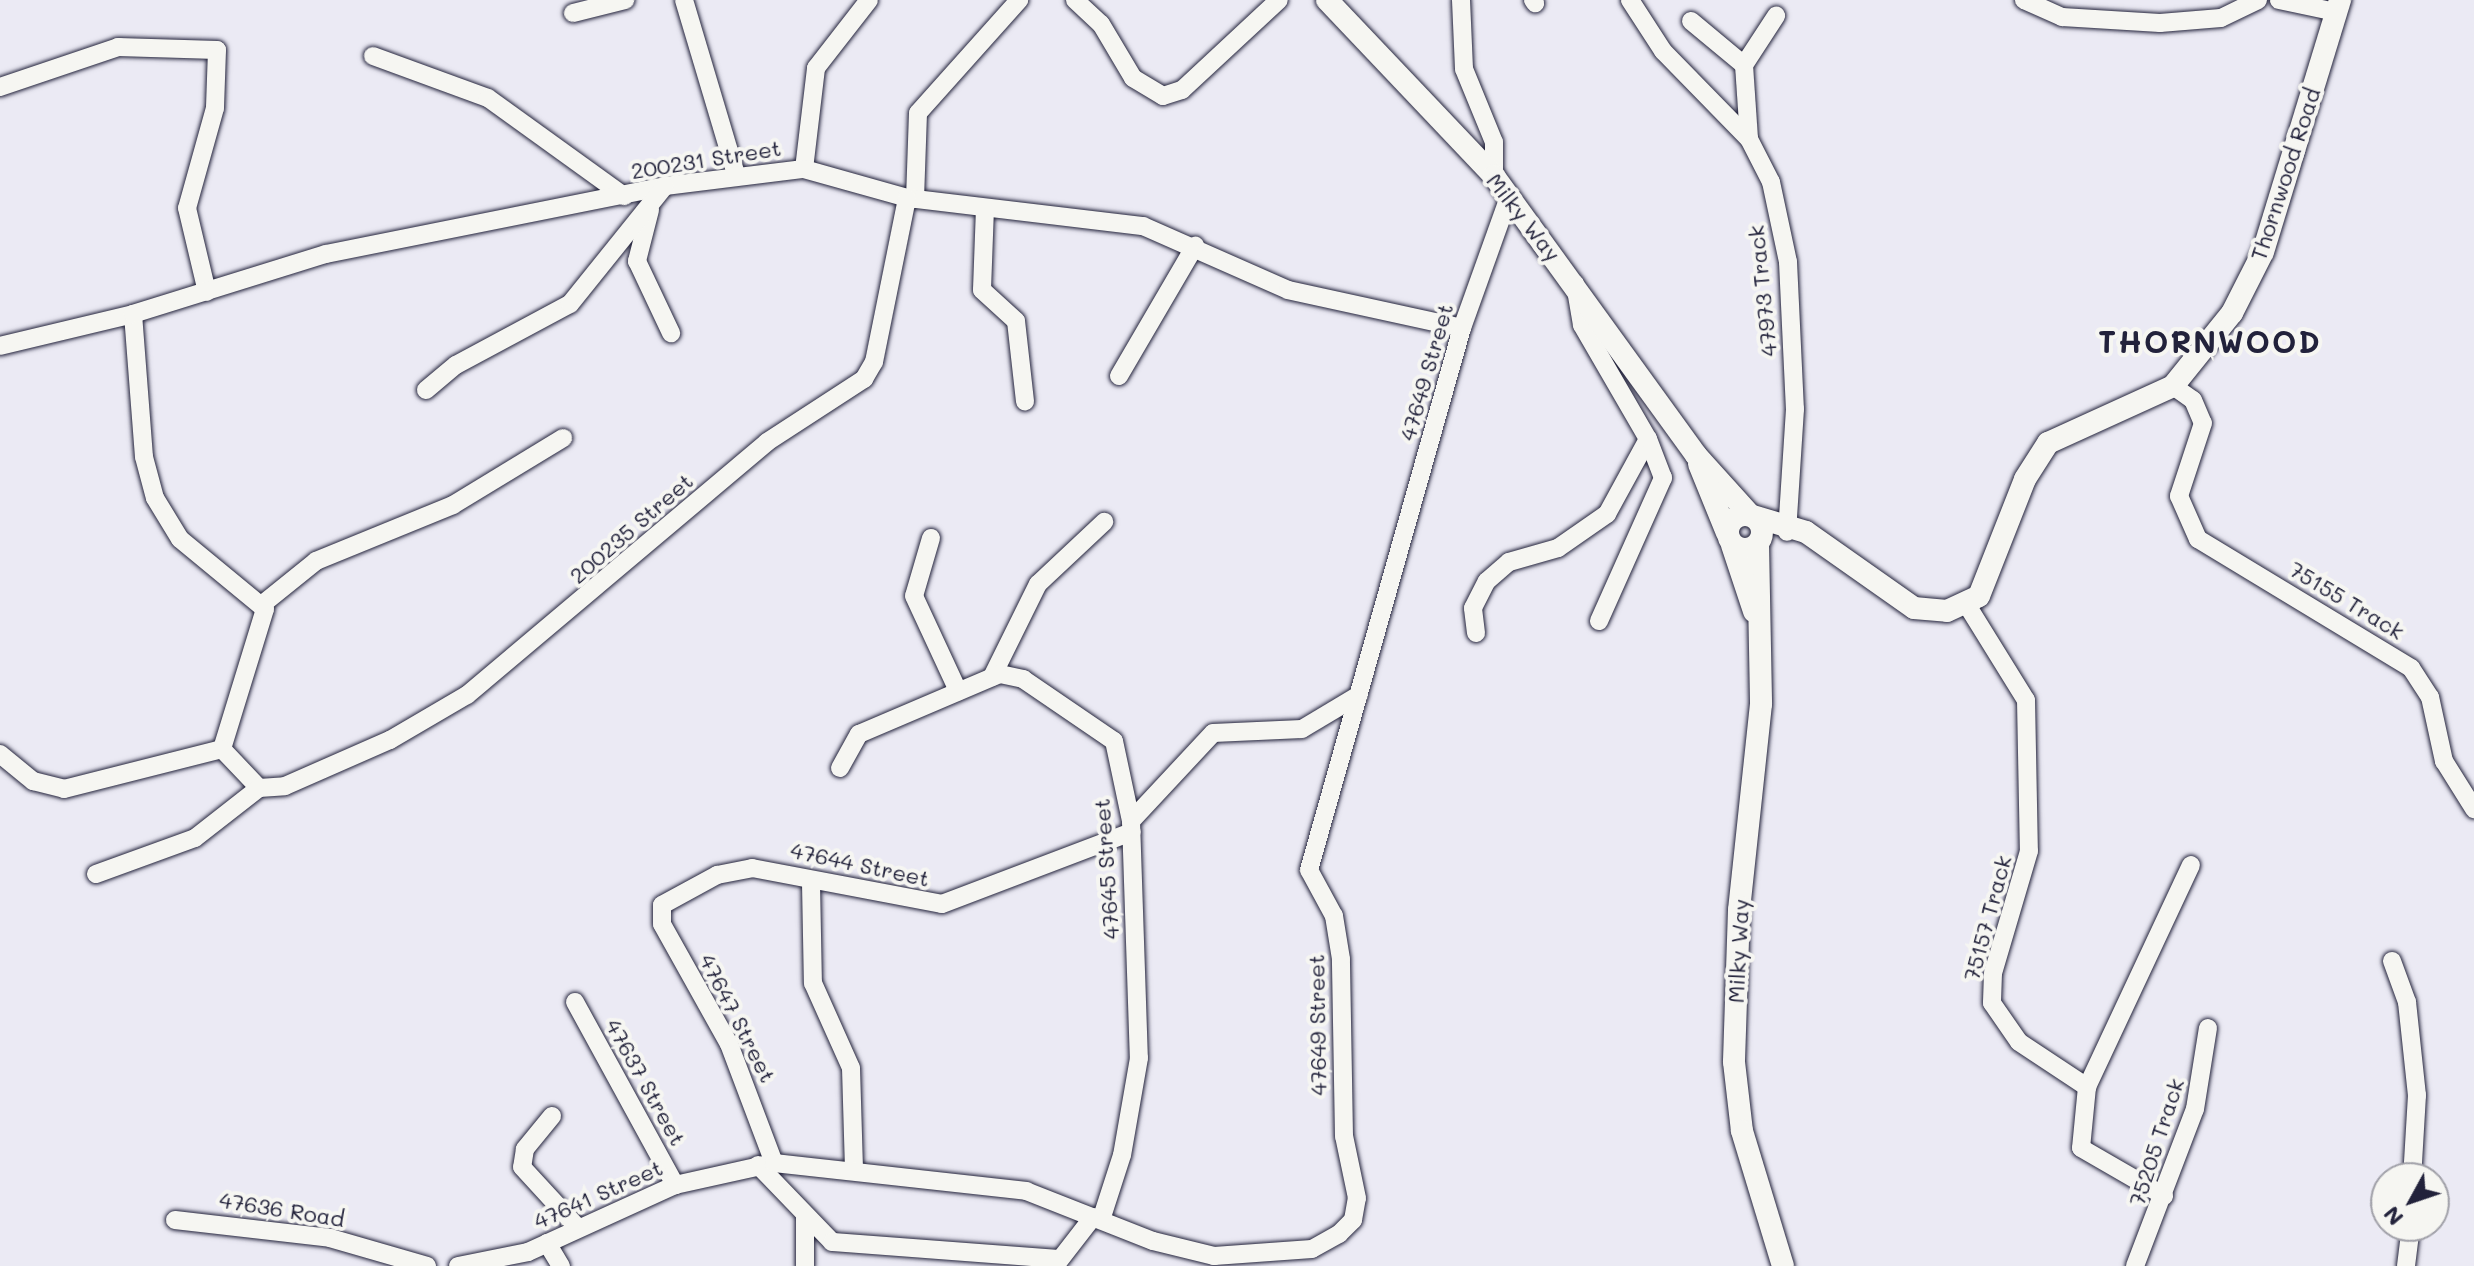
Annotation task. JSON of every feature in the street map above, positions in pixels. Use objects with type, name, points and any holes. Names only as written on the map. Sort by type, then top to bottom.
[{"type":"street","points":[[573,13],[625,0]]},
{"type":"street","points":[[684,0],[736,174]]},
{"type":"street","points":[[804,169],[816,68],[869,0]]},
{"type":"street","name":"200235 Street","points":[[96,874],[195,838],[259,788],[285,786],[390,740],[467,695],[767,442],[864,379],[874,362],[911,198],[918,113],[1019,0]]},
{"type":"street","points":[[1075,0],[1101,24],[1133,78],[1163,96],[1182,90],[1279,0]]},
{"type":"street","name":"Milky Way","points":[[1327,0],[1494,176],[1696,455],[1751,516],[1759,542],[1761,704],[1739,910],[1734,1062],[1742,1131],[1783,1266]]},
{"type":"street","points":[[1461,0],[1464,69],[1494,142],[1494,176]]},
{"type":"street","name":"47973 Track","points":[[1630,0],[1663,51],[1749,139],[1771,182],[1788,262],[1796,465],[1792,528]]},
{"type":"street","points":[[2024,0],[2062,17],[2160,23],[2221,18],[2258,0]]},
{"type":"street","points":[[2279,0],[2338,6]]},
{"type":"street","name":"Thornwood Road","points":[[1967,605],[1990,583],[2025,479],[2048,443],[2173,386],[2232,313],[2263,252],[2338,6]]},
{"type":"street","points":[[1749,139],[1744,65],[1776,16]]},
{"type":"street","points":[[1691,21],[1744,65]]},
{"type":"street","points":[[0,87],[118,47],[217,50],[215,108],[187,208],[207,292]]},
{"type":"street","points":[[373,56],[488,98],[624,196]]},
{"type":"street","name":"200231 Street","points":[[0,346],[133,314],[326,254],[665,186],[736,174],[804,169],[911,198],[1143,226],[1324,301],[1462,328]]},
{"type":"street","points":[[426,390],[456,365],[570,304],[665,186]]},
{"type":"street","name":"47649 Street","points":[[854,1169],[1026,1191],[1182,1251],[1247,1262],[1323,1244],[1357,1210],[1344,1136],[1337,927],[1309,870],[1462,328],[1509,197]]},
{"type":"street","points":[[652,203],[637,261],[671,333]]},
{"type":"street","points":[[985,208],[982,290],[1016,321],[1025,401]]},
{"type":"street","points":[[1119,376],[1195,246]]},
{"type":"street","points":[[1575,284],[1582,325],[1648,439],[1663,478],[1599,621]]},
{"type":"street","points":[[133,314],[144,457],[155,498],[201,561],[264,603]]},
{"type":"street","name":"75155 Track","points":[[2173,386],[2193,400],[2203,423],[2179,496],[2198,539],[2411,668],[2430,697],[2444,761],[2474,809]]},
{"type":"street","points":[[222,749],[233,696],[262,631],[264,603],[316,561],[453,505],[563,438]]},
{"type":"street","points":[[1476,633],[1473,608],[1487,581],[1509,562],[1558,548],[1607,514],[1648,439]]},
{"type":"street","name":"Milky Way","points":[[1696,455],[1730,539],[1760,631]]},
{"type":"street","points":[[1792,528],[1759,542],[1730,539],[1731,521],[1751,516],[1792,528],[1914,608],[1931,613],[1967,605]]},
{"type":"street","points":[[840,768],[859,734],[992,677],[1038,584],[1104,522]]},
{"type":"street","points":[[931,538],[914,596],[958,691]]},
{"type":"street","name":"75157 Track","points":[[1967,605],[2004,657],[2026,700],[2031,823],[1992,1003],[2019,1042],[2087,1087]]},
{"type":"street","name":"47645 Street","points":[[992,677],[1023,679],[1114,741],[1132,826],[1139,1058],[1122,1155],[1097,1219]]},
{"type":"street","points":[[1132,826],[1213,733],[1302,729],[1359,695]]},
{"type":"street","points":[[222,749],[259,788]]},
{"type":"street","points":[[0,754],[33,781],[64,789],[222,749]]},
{"type":"street","name":"47644 Street","points":[[672,942],[659,909],[717,875],[768,869],[811,883],[942,904],[1132,826]]},
{"type":"street","points":[[2164,1196],[2081,1148],[2087,1087],[2191,865]]},
{"type":"street","points":[[811,883],[813,983],[851,1068],[854,1169]]},
{"type":"street","name":"47647 Street","points":[[672,942],[734,1055],[766,1164]]},
{"type":"street","points":[[2392,961],[2407,1002],[2417,1095],[2413,1162]]},
{"type":"street","name":"47637 Street","points":[[575,1002],[675,1185]]},
{"type":"street","name":"75205 Track","points":[[2135,1266],[2195,1109],[2208,1028]]},
{"type":"street","points":[[552,1116],[525,1149],[522,1167],[578,1228]]},
{"type":"street","points":[[766,1164],[805,1217],[832,1242],[892,1259],[1057,1262],[1097,1219]]},
{"type":"street","name":"47641 Street","points":[[458,1266],[547,1243],[675,1185],[766,1164],[854,1169]]},
{"type":"street","points":[[805,1217],[805,1266]]},
{"type":"street","name":"47636 Road","points":[[175,1220],[330,1238],[427,1266]]},
{"type":"street","points":[[2406,1266],[2409,1242]]},
{"type":"street","points":[[547,1243],[561,1266]]},
{"type":"district","name":"THORNWOOD","points":[[2210,341]]}]
